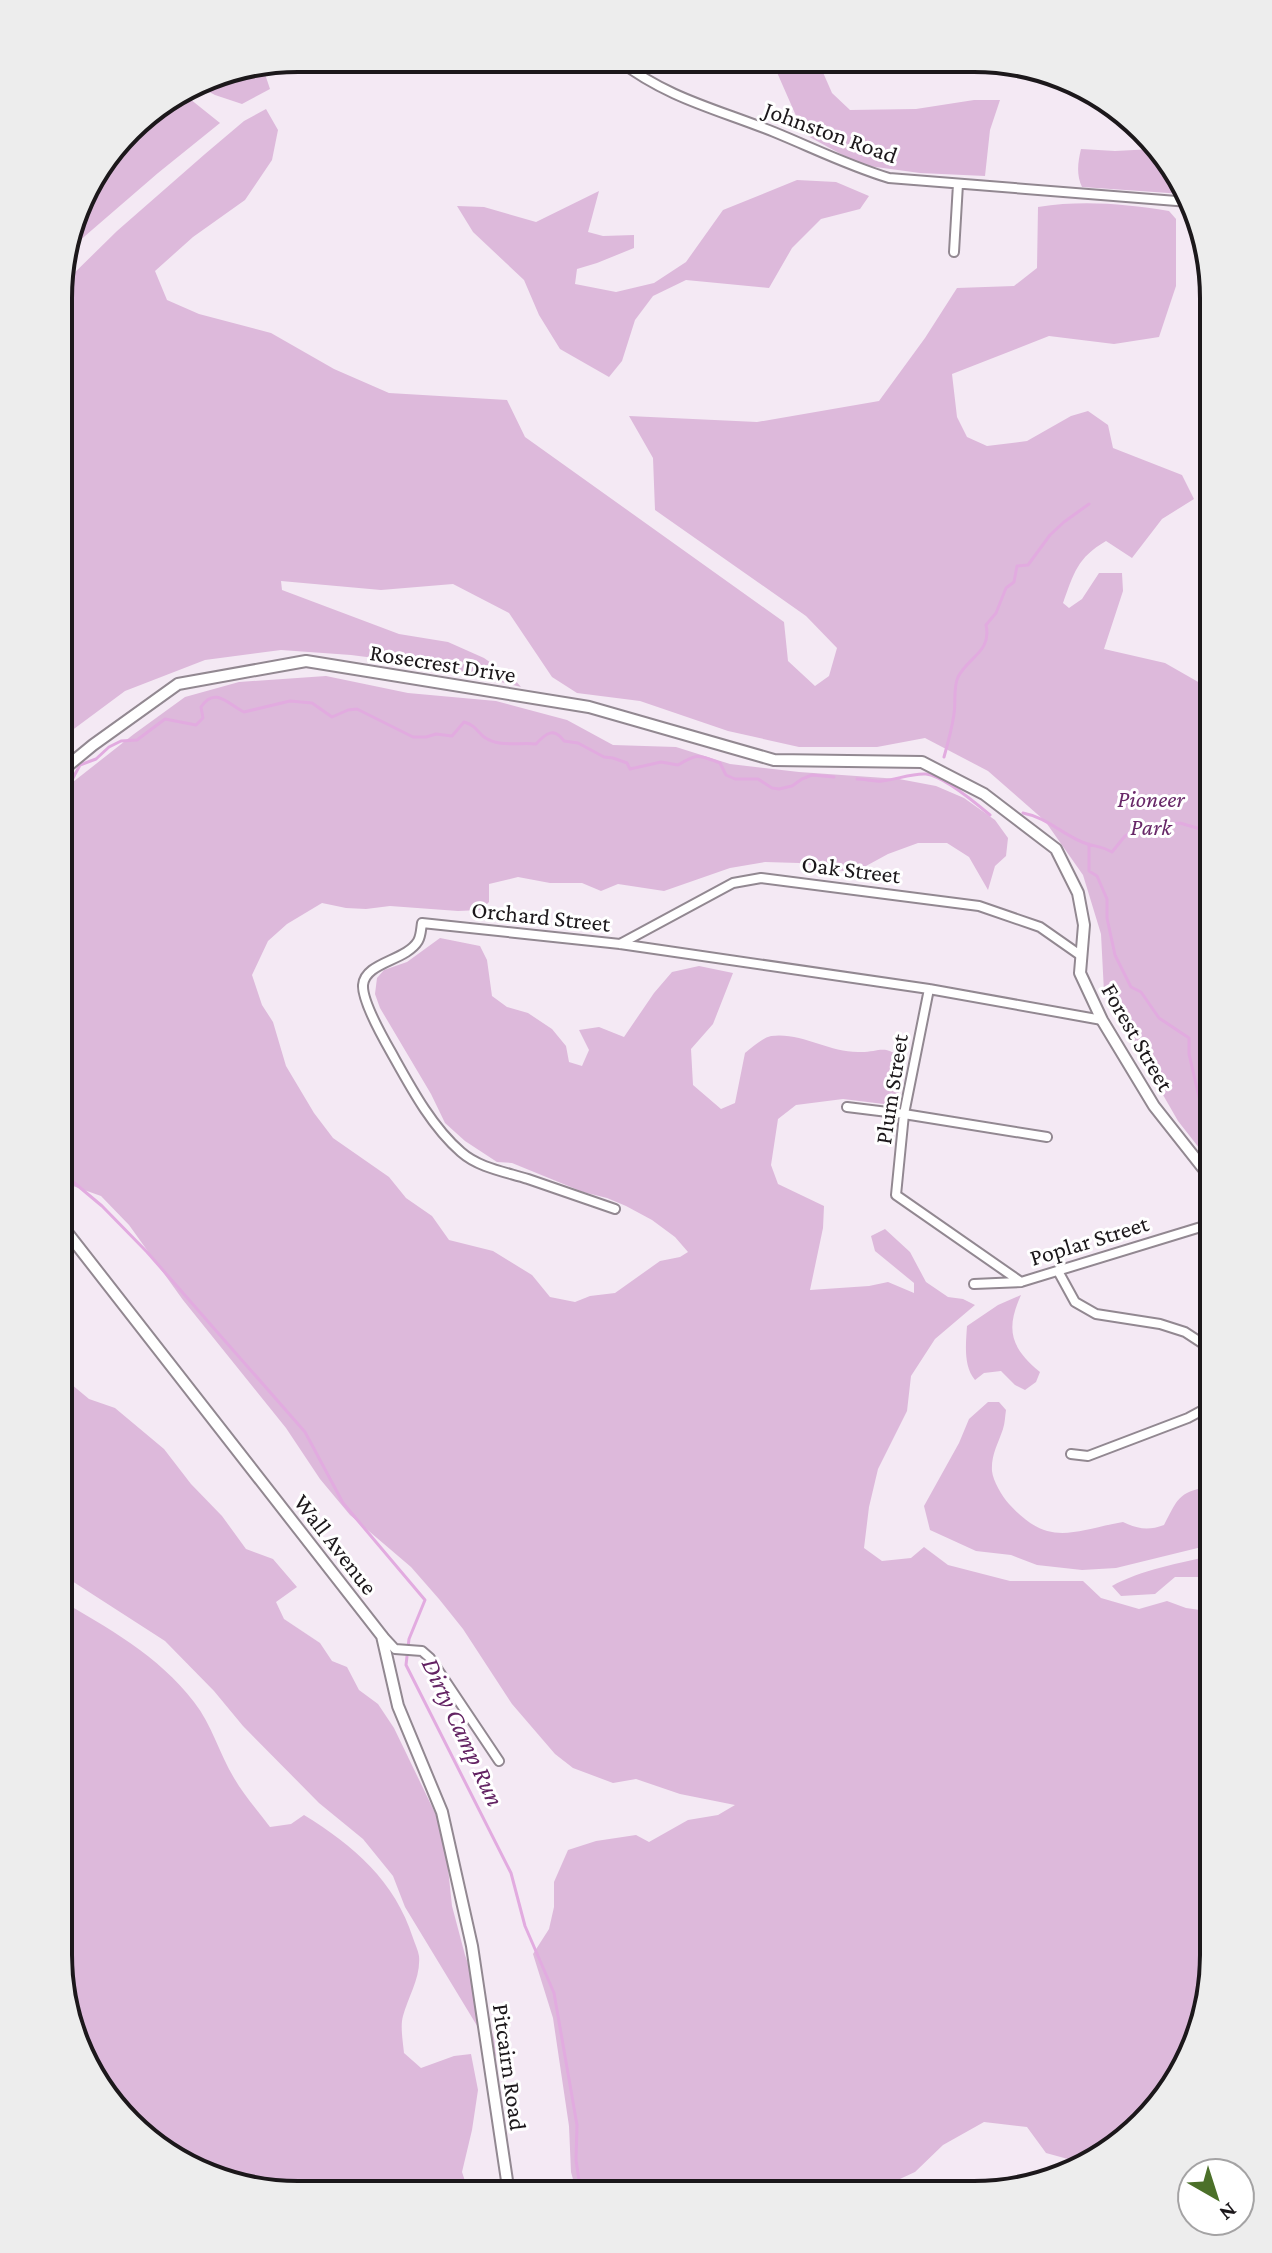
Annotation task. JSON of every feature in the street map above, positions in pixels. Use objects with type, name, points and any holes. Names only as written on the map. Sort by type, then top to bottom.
[{"type":"street","name":"Johnston Road","points":[[634,72],[666,91],[773,132],[854,168],[889,178],[1178,201]]},
{"type":"street","points":[[954,252],[958,184]]},
{"type":"street","name":"Rosecrest Drive","points":[[72,762],[178,684],[306,661],[589,707],[774,760],[843,762]]},
{"type":"street","name":"Forest Street","points":[[843,762],[922,762],[984,794],[1056,849],[1078,893],[1084,925],[1080,973],[1102,1020],[1154,1106],[1200,1164]]},
{"type":"street","name":"Oak Street","points":[[620,944],[733,883],[761,878],[979,906],[1040,927],[1080,955]]},
{"type":"street","name":"Orchard Street","points":[[615,1209],[482,1165],[462,1153],[418,1098],[367,1003],[363,986],[367,974],[409,951],[420,939],[422,923],[620,944],[929,989],[1102,1020]]},
{"type":"street","name":"Plum Street","points":[[929,989],[904,1114],[896,1195],[1021,1282]]},
{"type":"street","points":[[847,1107],[1047,1137]]},
{"type":"street","name":"Poplar Street","points":[[974,1284],[1021,1282],[1200,1227]]},
{"type":"street","name":"Wall Avenue","points":[[72,1239],[382,1636],[398,1706],[442,1812],[472,1946]]},
{"type":"street","points":[[1058,1271],[1075,1302],[1096,1314],[1160,1324],[1185,1332],[1200,1342]]},
{"type":"street","points":[[1071,1454],[1088,1456],[1200,1412]]},
{"type":"street","points":[[382,1636],[395,1649],[422,1651],[430,1658],[499,1761]]},
{"type":"street","name":"Pitcairn Road","points":[[472,1946],[507,2181]]},
{"type":"green space","points":[[777,72],[823,72],[832,93],[850,110],[916,109],[974,100],[1000,100],[990,130],[985,176],[920,173],[861,165],[804,134]]},
{"type":"green space","points":[[265,74],[270,89],[242,104],[207,91]]},
{"type":"green space","points":[[190,99],[220,123],[80,241],[102,185],[128,149],[160,119]]},
{"type":"green space","name":"Pioneer Park","points":[[266,109],[278,130],[272,160],[245,200],[193,237],[155,271],[167,300],[199,314],[271,333],[334,369],[389,393],[507,400],[525,437],[784,622],[788,661],[815,686],[829,676],[837,648],[806,616],[655,510],[653,458],[629,416],[757,422],[879,401],[957,288],[1014,286],[1037,268],[1038,207],[1104,204],[1169,211],[1176,219],[1176,286],[1159,337],[1114,344],[1049,336],[952,374],[957,417],[967,437],[987,446],[1027,441],[1071,416],[1088,411],[1108,425],[1113,448],[1182,475],[1194,499],[1162,519],[1132,558],[1106,541],[1096,547],[1078,567],[1063,603],[1069,608],[1082,599],[1099,573],[1122,573],[1123,591],[1104,649],[1165,663],[1200,683],[1200,1149],[1178,1121],[1104,992],[1101,934],[1083,875],[1045,821],[988,771],[925,738],[877,747],[799,747],[728,731],[640,701],[577,693],[552,677],[509,613],[453,584],[381,590],[281,581],[282,590],[399,634],[448,642],[484,658],[521,687],[437,666],[281,650],[205,660],[125,691],[72,730],[74,274],[117,231],[244,121]]},
{"type":"green space","points":[[1081,149],[1144,149],[1174,193],[1082,187],[1078,168]]},
{"type":"green space","points":[[797,180],[836,182],[869,196],[860,209],[821,219],[792,248],[769,288],[686,280],[653,296],[635,320],[622,361],[609,377],[560,349],[539,315],[524,280],[473,232],[457,206],[484,207],[536,222],[599,191],[588,232],[603,236],[634,235],[634,248],[577,269],[575,284],[616,292],[654,283],[686,262],[723,210]]},
{"type":"green space","points":[[326,676],[408,693],[496,701],[567,720],[613,745],[676,747],[730,764],[899,779],[936,786],[964,798],[995,820],[1008,838],[1006,856],[995,866],[988,890],[969,857],[947,843],[918,843],[849,872],[799,863],[765,862],[730,868],[664,891],[618,884],[601,891],[582,883],[550,883],[518,877],[489,884],[489,902],[481,910],[390,906],[366,909],[322,903],[287,924],[268,941],[252,975],[262,1005],[273,1022],[286,1066],[333,1138],[389,1177],[406,1198],[432,1216],[449,1240],[493,1251],[532,1275],[550,1297],[575,1302],[590,1296],[615,1293],[660,1261],[688,1252],[675,1237],[626,1206],[512,1163],[497,1162],[465,1141],[445,1123],[380,1008],[375,994],[377,978],[384,970],[407,962],[440,938],[480,946],[487,960],[492,996],[507,1007],[528,1013],[552,1029],[566,1046],[569,1062],[582,1066],[589,1050],[579,1030],[599,1027],[624,1037],[672,972],[699,966],[733,973],[713,1024],[691,1049],[693,1085],[721,1109],[735,1103],[745,1053],[771,1036],[793,1037],[847,1051],[886,1050],[904,1061],[901,1089],[892,1105],[843,1099],[796,1105],[778,1119],[771,1165],[778,1184],[824,1206],[823,1228],[810,1290],[888,1282],[914,1293],[914,1283],[875,1251],[871,1236],[885,1229],[910,1252],[926,1282],[948,1297],[975,1305],[935,1339],[911,1376],[907,1411],[878,1469],[864,1548],[882,1561],[911,1558],[924,1547],[948,1565],[1010,1581],[1083,1581],[1101,1598],[1139,1609],[1167,1601],[1200,1610],[1200,1970],[1196,1999],[1177,2055],[1153,2093],[1134,2115],[1087,2151],[1070,2160],[1046,2153],[1027,2127],[984,2122],[943,2145],[915,2172],[896,2181],[573,2181],[569,2126],[553,2018],[533,1954],[549,1929],[554,1907],[554,1882],[568,1850],[596,1841],[636,1835],[649,1842],[688,1820],[718,1815],[735,1805],[680,1794],[636,1779],[613,1783],[573,1768],[555,1754],[512,1704],[463,1629],[439,1599],[411,1567],[350,1515],[320,1479],[286,1428],[183,1300],[129,1225],[101,1196],[72,1186],[72,783],[185,697],[239,682]]},
{"type":"green space","points":[[1021,1295],[1012,1328],[1017,1346],[1040,1372],[1036,1382],[1025,1390],[1001,1371],[984,1373],[975,1380],[967,1361],[967,1326],[998,1305]]},
{"type":"green space","points":[[72,1385],[89,1399],[115,1408],[164,1449],[246,1549],[273,1559],[297,1587],[276,1602],[284,1619],[320,1643],[332,1661],[347,1667],[359,1690],[378,1704],[394,1728],[438,1819],[446,1849],[452,1906],[465,1955],[494,2038],[496,2057],[405,1907],[393,1876],[363,1839],[319,1803],[165,1641],[72,1581]]},
{"type":"green space","points":[[988,1402],[999,1402],[1006,1410],[993,1460],[994,1479],[1009,1504],[1037,1527],[1062,1533],[1123,1522],[1143,1528],[1158,1527],[1164,1525],[1182,1496],[1200,1488],[1200,1547],[1116,1568],[1082,1570],[1037,1565],[1011,1555],[976,1551],[930,1530],[924,1506],[969,1419]]},
{"type":"green space","points":[[1200,1558],[1200,1578],[1175,1577],[1155,1594],[1121,1596],[1112,1586],[1148,1571]]},
{"type":"green space","points":[[72,1607],[149,1657],[180,1686],[206,1720],[238,1784],[270,1827],[291,1824],[304,1815],[340,1839],[384,1882],[405,1918],[419,1956],[416,1979],[402,2020],[404,2053],[421,2068],[454,2056],[471,2054],[478,2090],[462,2172],[465,2181],[298,2181],[239,2173],[211,2164],[160,2134],[138,2115],[110,2081],[84,2028],[72,1970]]},
{"type":"waterway","points":[[944,757],[955,709],[958,677],[986,642],[986,625],[996,613],[1006,588],[1014,582],[1017,566],[1028,565],[1050,535],[1089,504]]},
{"type":"waterway","points":[[72,779],[80,765],[96,759],[121,741],[137,740],[165,719],[196,725],[203,718],[201,707],[206,701],[217,697],[244,712],[290,701],[312,703],[332,717],[357,709],[413,737],[436,734],[452,736],[464,722],[484,737],[503,744],[536,744],[553,733],[564,741],[578,743],[604,757],[627,763],[630,769],[661,762],[678,765],[694,757],[702,757],[720,763],[726,775],[735,779],[758,779],[779,789],[812,775],[834,777]]},
{"type":"waterway","points":[[857,779],[879,781],[926,774],[960,791],[990,815]]},
{"type":"waterway","points":[[1023,813],[1039,818],[1082,842],[1112,852],[1125,836],[1145,824],[1180,823],[1200,829]]},
{"type":"waterway","points":[[1089,844],[1089,871],[1097,876],[1107,899],[1107,918],[1115,955],[1131,987],[1141,992],[1159,1018],[1189,1038],[1189,1054],[1200,1101]]},
{"type":"waterway","name":"Dirty Camp Run","points":[[72,1181],[102,1206],[147,1252],[305,1432],[343,1503],[425,1600],[409,1639],[406,1665],[511,1873],[525,1926],[554,1993],[577,2125],[579,2181]]}]
